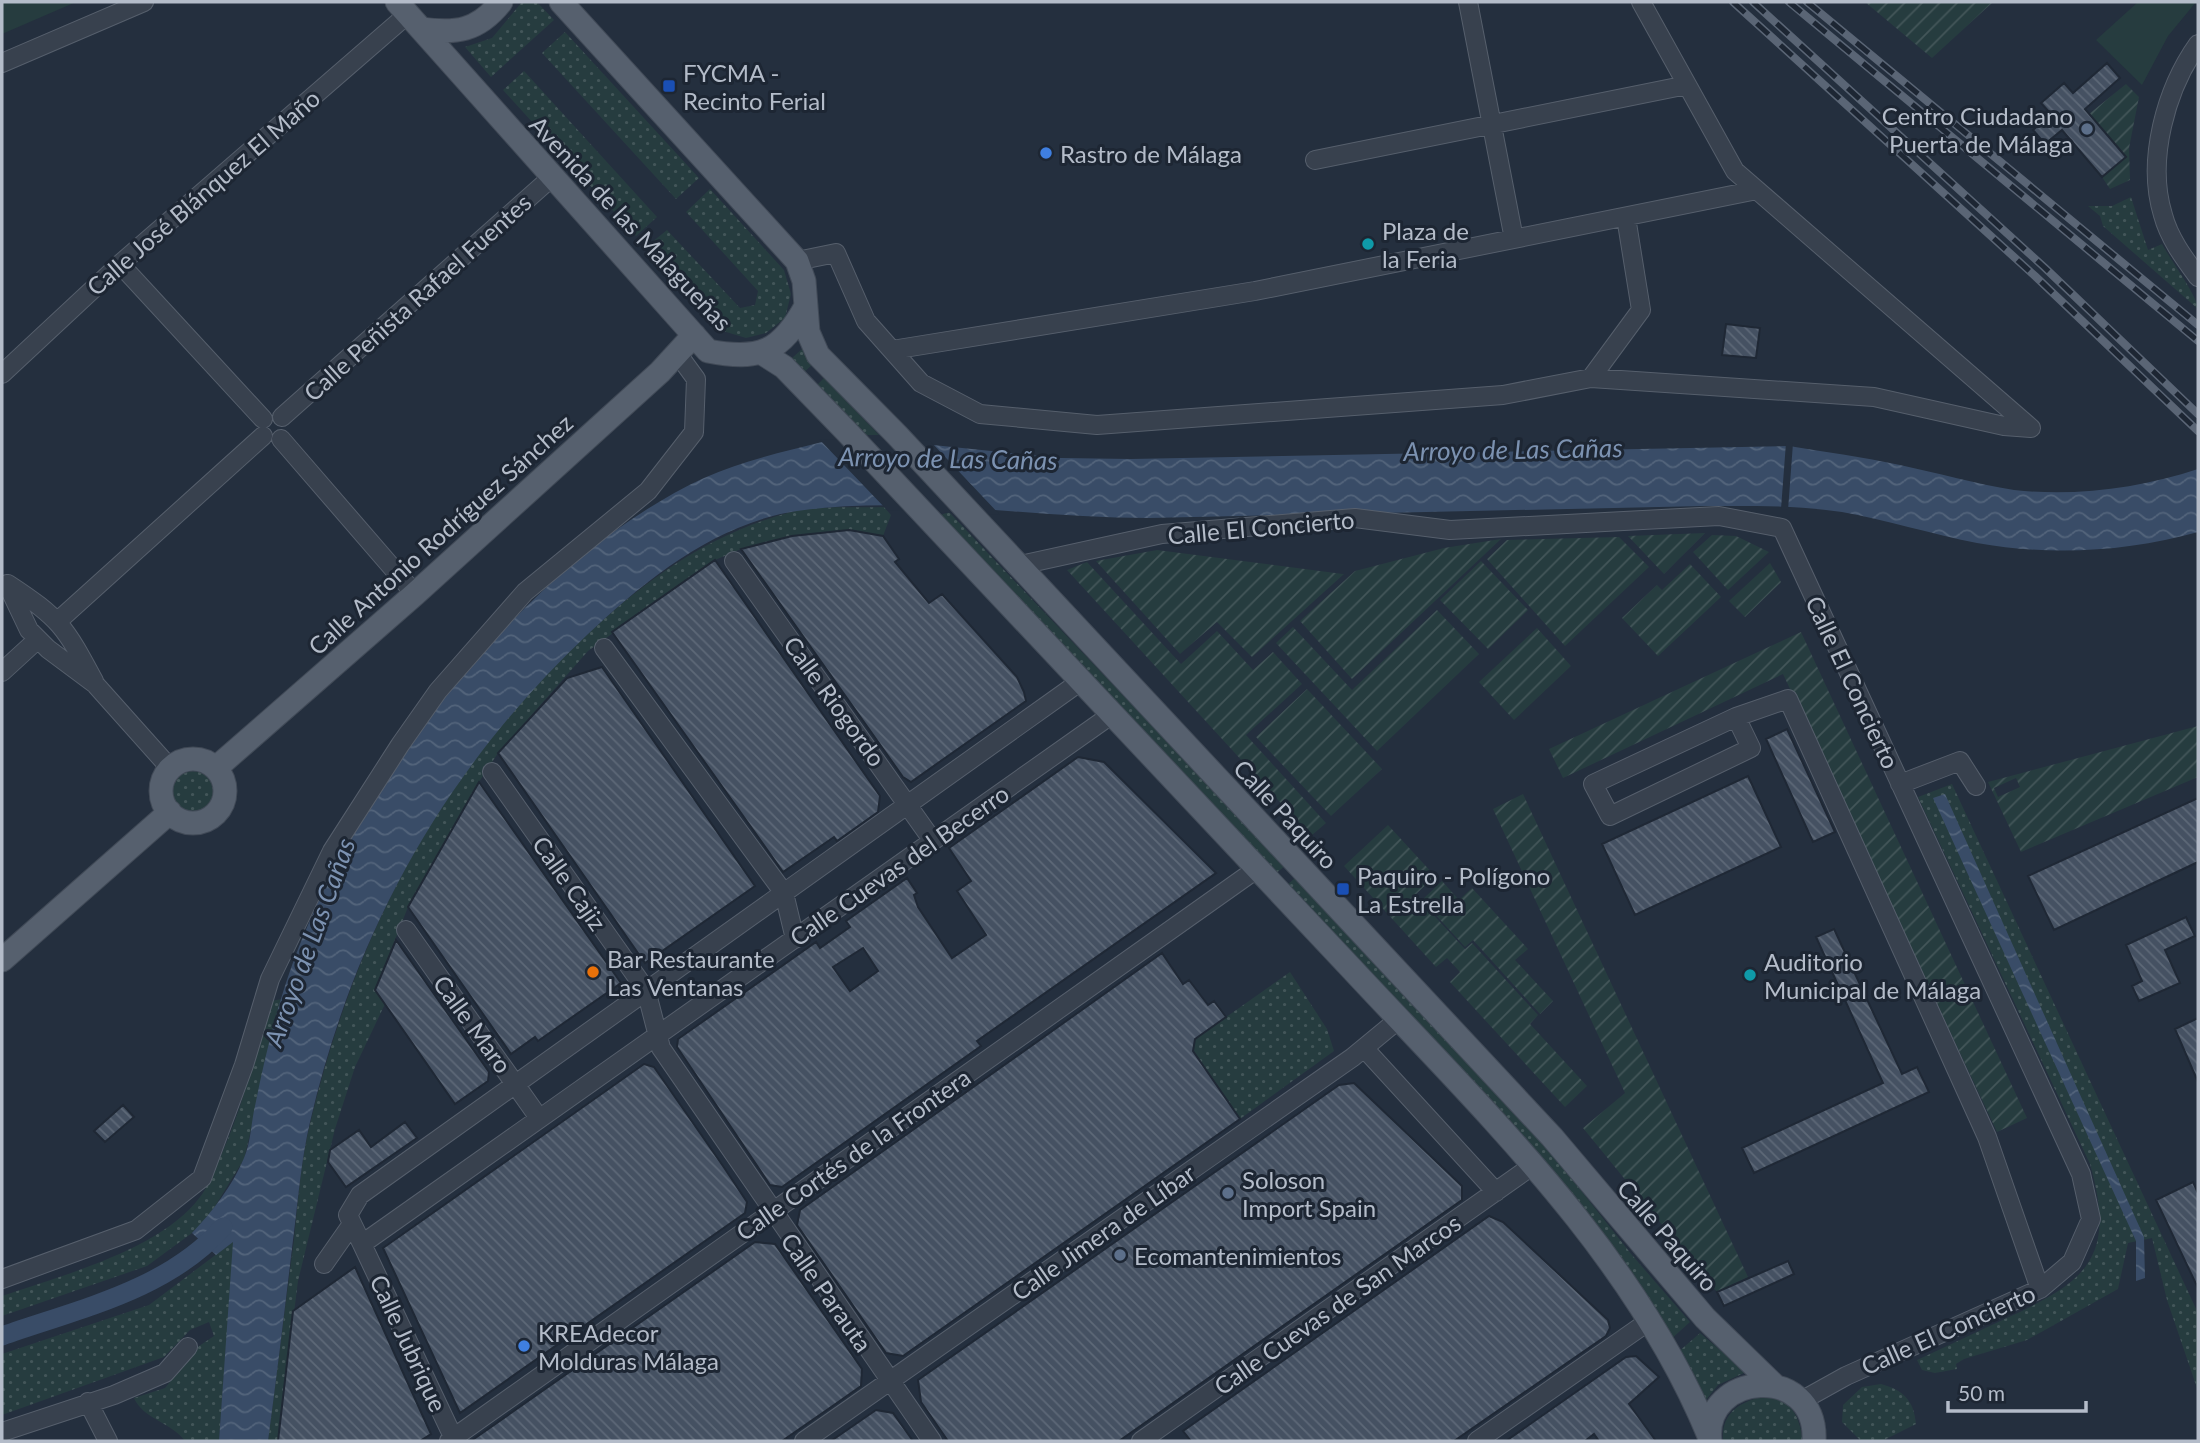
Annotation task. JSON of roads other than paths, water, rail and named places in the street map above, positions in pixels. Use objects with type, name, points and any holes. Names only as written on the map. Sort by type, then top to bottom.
[{"type":"main road","points":[[409,15],[449,33],[473,26],[490,16],[501,2]]},
{"type":"main road","points":[[561,2],[797,261],[808,303],[791,334],[762,353],[784,367],[848,432],[1399,1019],[1532,1166],[1641,1305],[1697,1406],[1709,1439]]},
{"type":"main road","name":"Avenida de las Malagueñas","points":[[409,15],[708,351],[731,355],[762,353]]},
{"type":"main road","name":"Calle Paquiro","points":[[808,303],[808,332],[818,355],[897,435],[1016,566],[1552,1137],[1705,1318],[1774,1385],[1801,1401]]},
{"type":"main road","name":"Calle Antonio Rodríguez Sánchez","points":[[216,768],[415,594],[677,354],[694,335]]},
{"type":"main road","points":[[188,759],[200,760],[216,768],[224,781],[226,793],[216,814],[196,823],[178,819],[170,813],[161,792],[164,778],[170,768],[188,759]]},
{"type":"main road","points":[[2,960],[170,813]]},
{"type":"main road","points":[[1709,1439],[1714,1413],[1729,1395],[1751,1385],[1774,1385]]},
{"type":"main road","points":[[1801,1401],[1815,1428],[1814,1441]]},
{"type":"street","points":[[2,63],[144,2]]},
{"type":"street","points":[[1468,2],[1514,239]]},
{"type":"street","points":[[797,261],[836,253],[866,321],[892,351],[921,383],[980,414],[1097,425],[1503,395],[1591,377],[1874,397],[2004,426],[2031,428],[1735,171],[1641,2]]},
{"type":"street","name":"Calle José Blánquez El Maño","points":[[2,374],[120,264],[409,15]]},
{"type":"street","points":[[2198,44],[2186,61],[2169,101],[2157,156],[2163,216],[2182,255],[2198,276]]},
{"type":"street","points":[[1315,160],[1687,85]]},
{"type":"street","name":"Calle Peñista Rafael Fuentes","points":[[282,417],[552,177]]},
{"type":"street","points":[[892,351],[1255,291],[1757,190]]},
{"type":"street","points":[[1591,377],[1641,310],[1626,216]]},
{"type":"street","points":[[58,621],[263,427],[272,414],[282,417],[287,430],[281,439],[270,441],[263,427],[120,264]]},
{"type":"street","points":[[2,1279],[136,1230],[202,1178],[244,1065],[270,979],[332,851],[400,746],[438,691],[525,592],[648,491],[694,432],[696,379],[677,354]]},
{"type":"street","points":[[281,439],[415,594]]},
{"type":"street","name":"Calle El Concierto","points":[[1016,566],[1162,534],[1355,517],[1450,530],[1719,516],[1782,528],[2081,1174],[2091,1219],[2072,1262],[2040,1289],[1846,1376],[1801,1401]]},
{"type":"street","name":"Calle Riogordo","points":[[734,561],[933,841]]},
{"type":"street","points":[[4,581],[49,611],[67,631],[95,684]]},
{"type":"street","points":[[4,581],[29,629],[95,684],[170,768]]},
{"type":"street","points":[[2,672],[38,639]]},
{"type":"street","points":[[604,648],[784,893],[795,939]]},
{"type":"street","name":"Calle Cuevas del Becerro","points":[[324,1264],[352,1224],[348,1215],[360,1195],[1081,681]]},
{"type":"street","points":[[1736,717],[1751,748],[1610,816],[1593,784],[1736,717],[1788,699],[1987,1137],[2040,1289]]},
{"type":"street","name":"Calle Cuevas del Becerro","points":[[362,1244],[1111,715]]},
{"type":"street","points":[[1900,785],[1959,761],[1976,786]]},
{"type":"street","name":"Calle Cajiz","points":[[492,772],[646,990],[657,1035]]},
{"type":"street","name":"Calle Cortés de la Frontera","points":[[452,1440],[771,1211],[1258,868]]},
{"type":"street","name":"Calle Maro","points":[[406,930],[539,1118]]},
{"type":"street","name":"Calle Jimera de Líbar","points":[[804,1441],[1364,1048],[1399,1019]]},
{"type":"street","name":"Calle Parauta","points":[[657,1035],[661,1048],[771,1211],[932,1441]]},
{"type":"street","points":[[1364,1048],[1496,1192]]},
{"type":"street","name":"Calle Cuevas de San Marcos","points":[[1141,1441],[1532,1166]]},
{"type":"street","points":[[352,1224],[362,1244]]},
{"type":"street","name":"Calle Jubrique","points":[[362,1244],[452,1440]]},
{"type":"street","points":[[1477,1441],[1649,1321]]},
{"type":"street","points":[[2,1432],[165,1373],[188,1347]]},
{"type":"street","points":[[88,1402],[108,1441]]},
{"type":"water","name":"Arroyo de Las Cañas","points":[[822,442],[933,445],[1061,458],[1131,459],[1789,446],[1886,462],[2000,488],[2037,492],[2131,486],[2198,469],[2198,532],[2116,548],[2032,550],[1977,543],[1842,512],[1738,506],[1149,518],[884,505],[797,511],[738,528],[683,557],[633,594],[587,635],[536,687],[490,741],[449,798],[412,858],[380,920],[352,985],[329,1052],[310,1122],[300,1181],[268,1441],[219,1441],[233,1242],[216,1255],[192,1233],[221,1198],[244,1158],[270,1038],[290,971],[319,900],[357,828],[402,756],[453,687],[511,622],[572,565],[637,516],[704,478],[747,462]]},
{"type":"water","points":[[1945,794],[2144,1237],[2145,1278],[2136,1281],[2136,1241],[1933,798]]},
{"type":"waterway","points":[[2,1336],[91,1306],[149,1282],[201,1249],[223,1227]]},
{"type":"railway","points":[[1733,2],[2035,276],[2198,431]]},
{"type":"railway","points":[[1753,2],[2044,267],[2198,414]]},
{"type":"railway","points":[[1789,2],[2198,341]]},
{"type":"railway","points":[[1807,2],[2198,325]]},
{"type":"place","name":"FYCMA - Recinto Ferial","points":[[669,86]]},
{"type":"place","name":"Centro Ciudadano Puerta de Málaga","points":[[2087,129]]},
{"type":"place","name":"Rastro de Málaga","points":[[1046,153]]},
{"type":"place","name":"Plaza de la Feria","points":[[1368,244]]},
{"type":"place","name":"Paquiro - Polígono La Estrella","points":[[1343,889]]},
{"type":"place","name":"Bar Restaurante Las Ventanas","points":[[593,972]]},
{"type":"place","name":"Auditorio Municipal de Málaga","points":[[1750,975]]},
{"type":"place","name":"Soloson Import Spain","points":[[1228,1193]]},
{"type":"place","name":"Ecomantenimientos","points":[[1120,1255]]},
{"type":"place","name":"KREAdecor Molduras Málaga","points":[[524,1346]]}]
